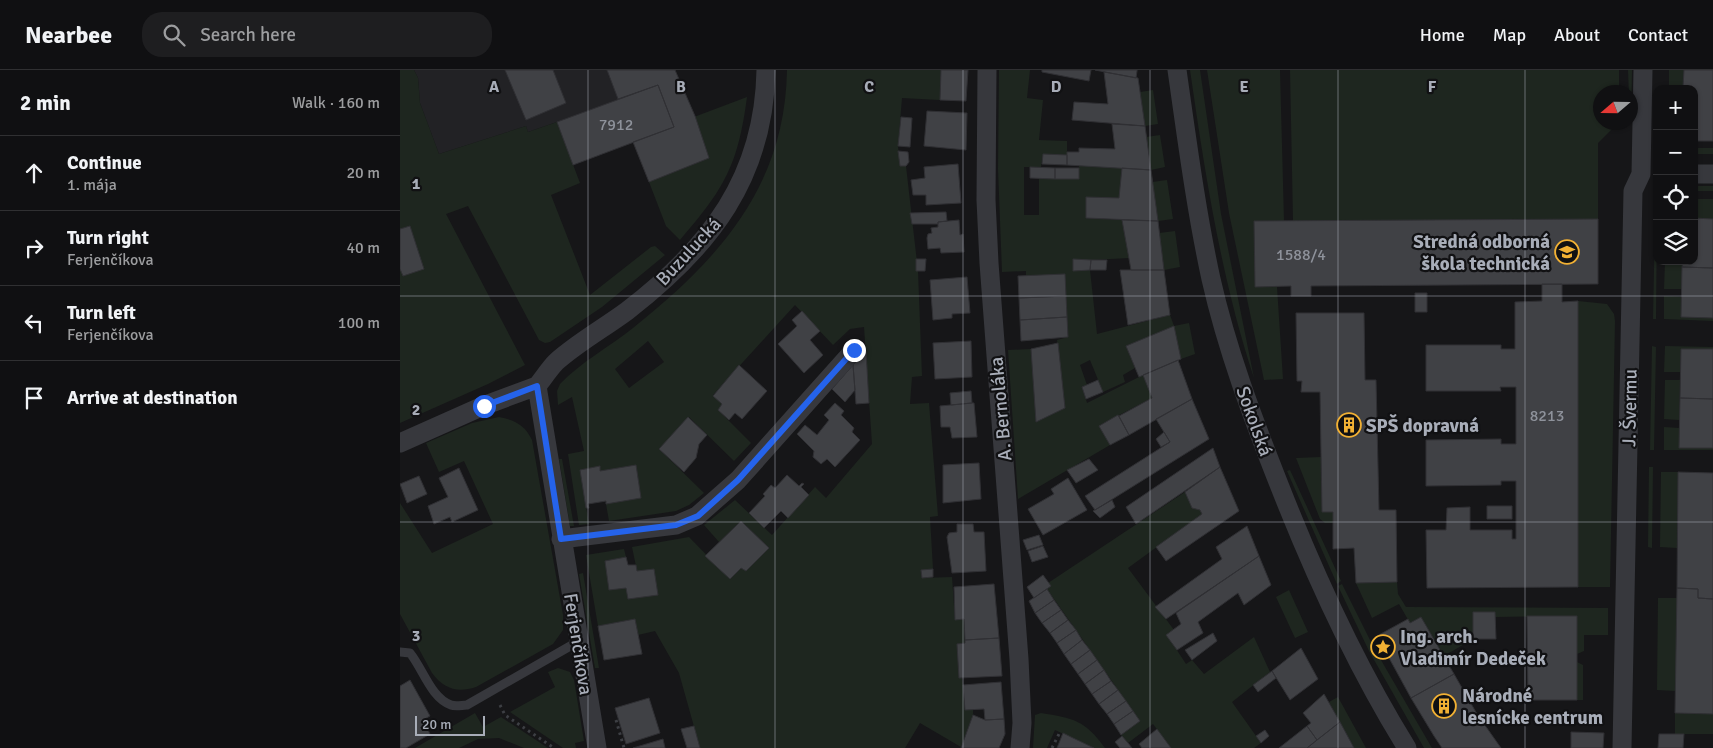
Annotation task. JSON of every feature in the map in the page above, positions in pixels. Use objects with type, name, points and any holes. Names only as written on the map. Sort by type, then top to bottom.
[{"type":"street","name":"Buzulucká","points":[[537,386],[555,362],[628,310],[660,283],[687,257],[715,225],[742,182],[757,144],[764,115],[766,70]]},
{"type":"street","name":"A. Bernoláka","points":[[987,70],[986,180],[989,263],[1019,659],[1022,723],[1020,748]]},
{"type":"street","name":"Sokolská","points":[[1177,70],[1196,202],[1211,279],[1239,378],[1267,455],[1310,562],[1376,694],[1407,748]]},
{"type":"street","name":"J. Švermu","points":[[1622,748],[1633,191],[1649,174],[1643,70]]},
{"type":"street","points":[[1698,174],[1713,174]]},
{"type":"street","points":[[561,539],[676,525],[698,516],[738,480],[854,350]]},
{"type":"street","points":[[400,443],[484,406],[537,386]]},
{"type":"street","name":"Ferjenčíkova","points":[[537,386],[597,748]]},
{"type":"lane","points":[[400,652],[410,653],[432,688],[442,700],[452,706],[467,705],[579,641]]},
{"type":"path","points":[[505,715],[554,748]]},
{"type":"path","points":[[1052,748],[1059,734]]},
{"type":"shaded area","points":[[400,70],[414,70],[418,78],[420,103],[439,154],[526,126],[528,132],[557,122],[580,183],[551,195],[590,295],[651,247],[655,246],[665,255],[602,307],[550,342],[545,343],[539,340],[468,206],[446,214],[525,365],[488,384],[400,423]]},
{"type":"shaded area","points":[[414,70],[675,70],[695,116],[709,158],[649,182],[633,142],[573,165],[557,122],[528,132],[526,126],[439,154],[420,103],[418,78]]},
{"type":"shaded area","points":[[787,70],[941,70],[940,100],[902,98],[898,146],[900,166],[906,166],[918,271],[922,376],[912,377],[910,404],[929,403],[938,516],[930,517],[933,569],[921,571],[922,578],[952,577],[955,620],[964,619],[965,643],[957,644],[959,677],[962,678],[965,709],[973,709],[973,715],[961,747],[920,723],[905,748],[700,748],[679,673],[655,631],[638,635],[635,619],[598,626],[586,555],[624,549],[626,557],[605,561],[626,588],[628,599],[657,595],[637,571],[632,547],[689,537],[730,579],[741,568],[746,571],[768,547],[741,521],[719,542],[704,525],[735,500],[772,535],[815,487],[826,498],[872,444],[864,327],[850,329],[833,345],[795,305],[713,395],[722,404],[718,410],[751,443],[734,461],[689,417],[659,449],[704,493],[689,505],[676,511],[609,521],[606,504],[641,498],[636,465],[600,471],[600,467],[580,470],[589,524],[579,525],[568,454],[584,451],[572,397],[558,405],[557,391],[560,384],[664,302],[719,247],[742,217],[760,185],[774,150],[783,112]],"holes":[[[648,341],[664,362],[629,388],[615,369]]]},
{"type":"shaded area","points":[[999,70],[1030,70],[1027,98],[1043,100],[1039,140],[1067,141],[1067,155],[1043,154],[1041,167],[1024,167],[1024,215],[1039,215],[1039,178],[1079,179],[1079,165],[1122,168],[1119,198],[1086,197],[1086,218],[1122,220],[1129,258],[1091,260],[1073,271],[1090,270],[1097,334],[1170,315],[1174,326],[1189,323],[1195,354],[1181,359],[1173,327],[1126,346],[1135,368],[1123,375],[1125,382],[1103,392],[1090,360],[1080,365],[1087,385],[1082,387],[1087,403],[1143,375],[1152,398],[1100,425],[1110,445],[1018,499],[1008,350],[1031,349],[1036,422],[1065,408],[1057,340],[1068,337],[1065,274],[1026,276],[1026,271],[1002,272],[998,169]]},
{"type":"shaded area","points":[[1190,70],[1200,70],[1221,214],[1254,378],[1232,302],[1215,226]]},
{"type":"shaded area","points":[[1207,70],[1280,70],[1284,221],[1254,222],[1255,286],[1277,287],[1283,379],[1264,380],[1229,213]]},
{"type":"shaded area","points":[[1290,70],[1619,70],[1619,85],[1593,85],[1593,130],[1611,130],[1598,143],[1598,219],[1293,221]]},
{"type":"shaded area","points":[[1628,70],[1632,70],[1632,85],[1629,85]]},
{"type":"shaded area","points":[[1669,70],[1684,70],[1683,85],[1669,85]]},
{"type":"shaded area","points":[[1153,90],[1158,124],[1145,126],[1140,92]]},
{"type":"shaded area","points":[[747,97],[739,141],[727,175],[719,190],[680,240],[666,226],[649,182],[709,158],[694,117]]},
{"type":"shaded area","points":[[1160,135],[1165,167],[1151,170],[1146,137]]},
{"type":"shaded area","points":[[1698,148],[1713,148],[1713,154],[1698,154]]},
{"type":"shaded area","points":[[1167,180],[1173,219],[1158,221],[1152,182]]},
{"type":"shaded area","points":[[1698,186],[1713,186],[1713,191],[1698,191]]},
{"type":"shaded area","points":[[1698,199],[1713,199],[1713,219],[1698,218]]},
{"type":"shaded area","points":[[1175,231],[1180,267],[1164,270],[1159,233]]},
{"type":"shaded area","points":[[1654,265],[1657,265],[1656,319],[1653,319]]},
{"type":"shaded area","points":[[1665,265],[1683,265],[1682,289],[1664,289]]},
{"type":"shaded area","points":[[1664,296],[1682,297],[1682,317],[1713,318],[1713,321],[1664,319]]},
{"type":"shaded area","points":[[1578,301],[1607,304],[1614,314],[1615,321],[1610,587],[1578,587]]},
{"type":"shaded area","points":[[1652,346],[1656,347],[1654,450],[1650,450]]},
{"type":"shaded area","points":[[1665,346],[1713,347],[1713,349],[1681,349],[1680,372],[1664,372]]},
{"type":"shaded area","points":[[1665,380],[1680,380],[1679,420],[1664,419]]},
{"type":"shaded area","points":[[499,417],[519,424],[526,430],[532,440],[563,615],[563,630],[553,644],[476,687],[463,690],[446,686],[432,673],[400,614],[400,503],[432,553],[493,524],[464,461],[439,472],[426,443],[472,423]]},
{"type":"shaded area","points":[[1664,427],[1679,428],[1679,448],[1713,448],[1713,450],[1664,450]]},
{"type":"shaded area","points":[[1321,457],[1322,512],[1333,512],[1333,523],[1325,523],[1320,519],[1296,458]]},
{"type":"shaded area","points":[[559,459],[562,459],[574,526],[570,526]]},
{"type":"shaded area","points":[[1649,467],[1653,467],[1652,548],[1648,547]]},
{"type":"shaded area","points":[[1290,470],[1341,581],[1337,584],[1287,471]]},
{"type":"shaded area","points":[[1661,472],[1678,472],[1677,548],[1660,547]]},
{"type":"shaded area","points":[[1185,492],[1192,508],[1200,510],[1202,514],[1128,568],[1174,630],[1167,635],[1186,664],[1192,660],[1204,674],[1254,637],[1270,672],[1232,702],[1261,743],[1254,748],[1171,748],[1153,724],[1128,743],[1121,735],[1140,721],[1047,589],[1048,583]]},
{"type":"shaded area","points":[[583,573],[599,668],[595,668],[579,574]]},
{"type":"shaded area","points":[[1397,582],[1398,594],[1406,607],[1608,608],[1608,635],[1584,635],[1584,651],[1577,654],[1577,616],[1495,617],[1495,612],[1474,612],[1473,639],[1444,656],[1421,617],[1410,623],[1399,604],[1372,618],[1356,583]]},
{"type":"shaded area","points":[[1342,584],[1374,648],[1432,748],[1424,748],[1369,651],[1338,586]]},
{"type":"shaded area","points":[[1289,590],[1308,632],[1295,638],[1276,597]]},
{"type":"shaded area","points":[[1658,598],[1677,598],[1676,691],[1657,690]]},
{"type":"shaded area","points":[[1577,662],[1583,665],[1583,700],[1577,700]]},
{"type":"shaded area","points":[[558,668],[570,672],[574,680],[584,741],[575,743],[576,748],[563,748],[510,712],[555,687],[548,672]]},
{"type":"shaded area","points":[[1338,697],[1366,748],[1354,748],[1329,702]]},
{"type":"shaded area","points":[[475,713],[483,727],[501,717],[548,748],[524,748],[499,738],[478,739],[459,748],[415,748]]},
{"type":"shaded area","points":[[1041,713],[1078,722],[1091,731],[1105,748],[1094,748],[1055,730],[1047,748],[1033,748],[1035,715]]},
{"type":"shaded area","points":[[1675,713],[1713,714],[1713,734],[1675,734]]},
{"type":"building","points":[[505,70],[553,70],[566,103],[526,120]]},
{"type":"building","points":[[607,70],[675,70],[695,116],[709,158],[649,182],[633,142],[674,127],[658,85],[618,99]]},
{"type":"building","points":[[941,70],[968,70],[966,101],[940,100]]},
{"type":"building","points":[[1042,70],[1091,70],[1089,81],[1042,72]]},
{"type":"building","points":[[1095,70],[1137,70],[1137,71],[1136,78]]},
{"type":"building","points":[[1684,70],[1713,70],[1713,141],[1698,141],[1698,85],[1683,85]]},
{"type":"building","points":[[1104,72],[1138,78],[1145,126],[1072,120],[1074,102],[1108,104]]},
{"type":"building","points":[[658,85],[674,127],[573,165],[557,122]]},
{"type":"building","points":[[927,111],[967,113],[966,150],[924,146]]},
{"type":"building","points":[[901,117],[912,118],[910,147],[898,146]]},
{"type":"building","points":[[1112,124],[1145,126],[1151,170],[1067,165],[1067,152],[1079,152],[1079,148],[1115,149]]},
{"type":"building","points":[[898,151],[908,152],[909,162],[906,166],[900,166]]},
{"type":"building","points":[[1043,154],[1067,155],[1067,165],[1042,164]]},
{"type":"building","points":[[958,164],[961,203],[926,205],[926,195],[913,195],[911,180],[925,178],[924,167]]},
{"type":"building","points":[[1030,167],[1055,168],[1055,179],[1030,178]]},
{"type":"building","points":[[1055,168],[1079,168],[1079,179],[1055,179]]},
{"type":"building","points":[[1122,168],[1151,170],[1158,221],[1086,218],[1086,197],[1119,198]]},
{"type":"building","points":[[946,212],[947,221],[938,222],[938,224],[912,224],[910,213]]},
{"type":"building","points":[[1698,218],[1713,219],[1713,268],[1682,267],[1682,265],[1698,265]]},
{"type":"building","points":[[1598,219],[1598,284],[1311,286],[1311,296],[1291,296],[1291,286],[1255,287],[1254,221]]},
{"type":"building","points":[[959,220],[960,235],[963,234],[964,252],[941,253],[940,248],[928,249],[927,238],[928,234],[932,233],[931,228],[938,227],[938,222]]},
{"type":"building","points":[[1122,220],[1158,221],[1164,270],[1131,270]]},
{"type":"building","points":[[410,226],[424,269],[403,276],[400,269],[400,229]]},
{"type":"building","points":[[916,259],[926,259],[925,271],[916,271]]},
{"type":"building","points":[[1073,259],[1091,260],[1090,270],[1073,271]]},
{"type":"building","points":[[1091,260],[1107,260],[1106,270],[1090,270]]},
{"type":"building","points":[[1682,267],[1713,268],[1713,318],[1681,317]]},
{"type":"building","points":[[1120,270],[1164,270],[1170,315],[1128,325]]},
{"type":"building","points":[[1065,274],[1066,296],[1019,298],[1018,276]]},
{"type":"building","points":[[967,277],[970,313],[952,314],[952,318],[933,320],[930,280]]},
{"type":"building","points":[[1542,284],[1562,284],[1562,302],[1578,301],[1578,587],[1427,588],[1426,530],[1446,530],[1447,508],[1470,507],[1470,530],[1512,530],[1512,539],[1516,539],[1516,481],[1501,481],[1501,485],[1426,486],[1426,440],[1501,439],[1501,444],[1516,444],[1516,387],[1500,387],[1501,391],[1426,391],[1426,345],[1501,345],[1501,349],[1515,349],[1515,302],[1542,301]]},
{"type":"building","points":[[1415,293],[1427,293],[1427,312],[1415,312]]},
{"type":"building","points":[[1066,296],[1067,317],[1020,320],[1019,298]]},
{"type":"building","points":[[802,311],[820,331],[810,340],[823,355],[804,373],[778,344],[797,326],[792,320]]},
{"type":"building","name":"SPŠ dopravná","points":[[1296,313],[1364,313],[1365,380],[1376,380],[1379,510],[1396,510],[1397,582],[1356,583],[1354,548],[1333,549],[1333,512],[1322,512],[1320,392],[1301,392],[1302,381],[1297,381]]},
{"type":"building","points":[[1067,317],[1068,337],[1021,341],[1020,320]]},
{"type":"building","points":[[1174,326],[1181,359],[1139,377],[1126,346]]},
{"type":"building","points":[[971,341],[972,377],[935,379],[933,343]]},
{"type":"building","points":[[1058,343],[1065,408],[1036,422],[1031,349]]},
{"type":"building","points":[[1681,349],[1713,349],[1713,399],[1680,398]]},
{"type":"building","points":[[866,351],[869,403],[856,404],[853,365]]},
{"type":"building","points":[[1178,360],[1192,399],[1129,435],[1119,416],[1152,398],[1143,375]]},
{"type":"building","points":[[739,365],[767,391],[742,419],[735,413],[729,420],[718,410],[722,404],[713,396]]},
{"type":"building","points":[[853,365],[855,390],[845,402],[832,389]]},
{"type":"building","points":[[1098,380],[1103,392],[1086,399],[1082,387]]},
{"type":"building","points":[[971,391],[972,403],[951,405],[950,393]]},
{"type":"building","points":[[1680,398],[1713,399],[1713,448],[1679,448]]},
{"type":"building","points":[[1192,399],[1209,439],[1095,510],[1085,496],[1170,442],[1156,419]]},
{"type":"building","points":[[835,403],[844,411],[841,415],[854,428],[852,432],[860,440],[835,467],[827,459],[821,464],[813,457],[814,451],[797,434],[805,425],[817,435],[829,420],[824,415]]},
{"type":"building","points":[[974,403],[977,437],[952,438],[950,427],[941,427],[940,406]]},
{"type":"building","points":[[1118,415],[1129,435],[1110,445],[1099,426]]},
{"type":"building","points":[[688,417],[707,435],[699,444],[696,458],[684,472],[659,449]]},
{"type":"building","points":[[1164,432],[1170,442],[1161,447],[1156,439]]},
{"type":"building","points":[[1213,448],[1220,467],[1136,524],[1126,507]]},
{"type":"building","points":[[1089,459],[1098,470],[1076,483],[1067,470]]},
{"type":"building","points":[[979,463],[981,499],[943,503],[943,465]]},
{"type":"building","points":[[636,465],[641,498],[606,504],[606,501],[588,504],[589,508],[586,508],[580,470],[600,466],[600,471]]},
{"type":"building","points":[[1220,467],[1239,511],[1166,561],[1156,547],[1202,514],[1200,510],[1192,508],[1185,492]]},
{"type":"building","points":[[459,468],[478,510],[452,522],[450,517],[434,524],[428,506],[448,497],[439,478]]},
{"type":"building","points":[[1678,472],[1713,473],[1713,599],[1698,598],[1698,589],[1677,588]]},
{"type":"building","points":[[787,475],[799,486],[802,483],[804,484],[801,487],[809,495],[788,518],[781,511],[764,528],[749,513],[765,496],[763,494],[771,485],[775,488]]},
{"type":"building","points":[[419,476],[427,494],[407,503],[400,484]]},
{"type":"building","points":[[1068,478],[1087,510],[1043,535],[1028,509],[1054,494],[1051,489]]},
{"type":"building","points":[[1112,500],[1115,507],[1100,518],[1093,511]]},
{"type":"building","points":[[1487,506],[1512,506],[1512,519],[1487,519]]},
{"type":"building","points":[[741,521],[769,548],[746,571],[741,568],[730,579],[705,556]]},
{"type":"building","points":[[957,524],[973,524],[974,532],[984,532],[986,571],[952,573],[947,537],[949,533],[957,532]]},
{"type":"building","points":[[1247,526],[1259,556],[1166,619],[1155,607],[1222,559],[1216,547]]},
{"type":"building","points":[[1039,535],[1043,545],[1027,550],[1023,540]]},
{"type":"building","points":[[1043,546],[1048,557],[1032,562],[1028,551]]},
{"type":"building","points":[[1259,556],[1271,585],[1244,605],[1238,593],[1198,622],[1203,633],[1177,650],[1166,635],[1181,624],[1176,613]]},
{"type":"building","points":[[626,557],[628,565],[636,565],[637,571],[654,569],[658,595],[628,599],[626,588],[609,590],[605,561]]},
{"type":"building","points":[[933,569],[933,577],[922,578],[921,570]]},
{"type":"building","points":[[1043,575],[1051,586],[1034,598],[1027,587]]},
{"type":"building","points":[[994,584],[999,638],[965,640],[964,619],[955,620],[954,587]]},
{"type":"building","points":[[1677,588],[1698,589],[1698,598],[1713,599],[1713,714],[1675,713]]},
{"type":"building","points":[[1047,589],[1054,600],[1035,613],[1029,601]]},
{"type":"building","points":[[1054,600],[1061,610],[1042,623],[1035,613]]},
{"type":"building","points":[[1061,610],[1068,620],[1050,633],[1042,623]]},
{"type":"building","points":[[1473,612],[1495,612],[1496,639],[1473,639]]},
{"type":"building","points":[[1527,616],[1577,616],[1577,700],[1528,700]]},
{"type":"building","points":[[1421,617],[1454,674],[1411,698],[1377,636],[1408,619],[1410,623]]},
{"type":"building","points":[[635,619],[642,654],[604,660],[598,626]]},
{"type":"building","points":[[1068,620],[1076,630],[1057,643],[1050,633]]},
{"type":"building","points":[[1076,630],[1082,640],[1064,654],[1057,643]]},
{"type":"building","points":[[1213,633],[1217,641],[1192,660],[1185,650]]},
{"type":"building","points":[[999,638],[1002,676],[959,678],[957,644],[965,643],[965,640]]},
{"type":"building","points":[[1082,640],[1090,650],[1071,664],[1064,654]]},
{"type":"building","points":[[1301,648],[1318,679],[1290,700],[1272,671]]},
{"type":"building","points":[[1090,650],[1097,660],[1078,674],[1071,664]]},
{"type":"building","points":[[1097,660],[1104,670],[1085,684],[1078,674]]},
{"type":"building","points":[[1104,670],[1111,681],[1092,694],[1085,684]]},
{"type":"building","points":[[1272,671],[1276,678],[1258,692],[1253,685]]},
{"type":"building","name":"Národné lesnícke centrum","points":[[1454,674],[1477,714],[1501,748],[1442,748],[1434,736],[1411,698]]},
{"type":"building","points":[[410,680],[430,716],[423,720],[430,734],[406,748],[400,748],[400,686]]},
{"type":"building","points":[[1111,681],[1118,690],[1099,704],[1092,694]]},
{"type":"building","points":[[1001,682],[1004,719],[985,720],[984,709],[965,710],[963,685]]},
{"type":"building","points":[[1118,690],[1126,701],[1107,714],[1099,704]]},
{"type":"building","points":[[1324,694],[1340,722],[1317,740],[1307,726],[1311,723],[1303,713]]},
{"type":"building","points":[[649,698],[660,733],[626,744],[615,708]]},
{"type":"building","points":[[1126,701],[1133,711],[1114,724],[1107,714]]},
{"type":"building","points":[[1133,711],[1140,721],[1121,735],[1114,724]]},
{"type":"building","points":[[973,715],[985,720],[1004,719],[1005,734],[999,748],[961,748]]},
{"type":"building","points":[[1340,722],[1354,748],[1307,748],[1317,740]]},
{"type":"building","points":[[694,726],[700,748],[687,748],[681,729]]},
{"type":"building","points":[[1307,726],[1317,740],[1307,748],[1279,748]]},
{"type":"building","points":[[1157,729],[1171,748],[1142,748],[1139,744]]},
{"type":"building","points":[[1265,730],[1269,736],[1261,743],[1256,736]]},
{"type":"building","points":[[1571,732],[1604,733],[1603,748],[1571,748]]},
{"type":"building","points":[[1063,733],[1071,737],[1094,748],[1057,748]]},
{"type":"building","points":[[1659,734],[1684,734],[1683,748],[1658,748]]},
{"type":"building","points":[[1122,736],[1132,748],[1120,748],[1115,742]]},
{"type":"building","points":[[663,739],[665,748],[633,748]]},
{"type":"place","name":"Stredná odborná škola technická","points":[[1567,252]]},
{"type":"place","name":"SPŠ dopravná","points":[[1349,425]]},
{"type":"place","name":"Ing. arch. Vladimír Dedeček","points":[[1383,647]]},
{"type":"place","name":"Národné lesnícke centrum","points":[[1444,706]]},
{"type":"route","points":[[484,406],[537,386],[561,539],[676,525],[688,522],[698,516],[738,480],[854,350]]}]
